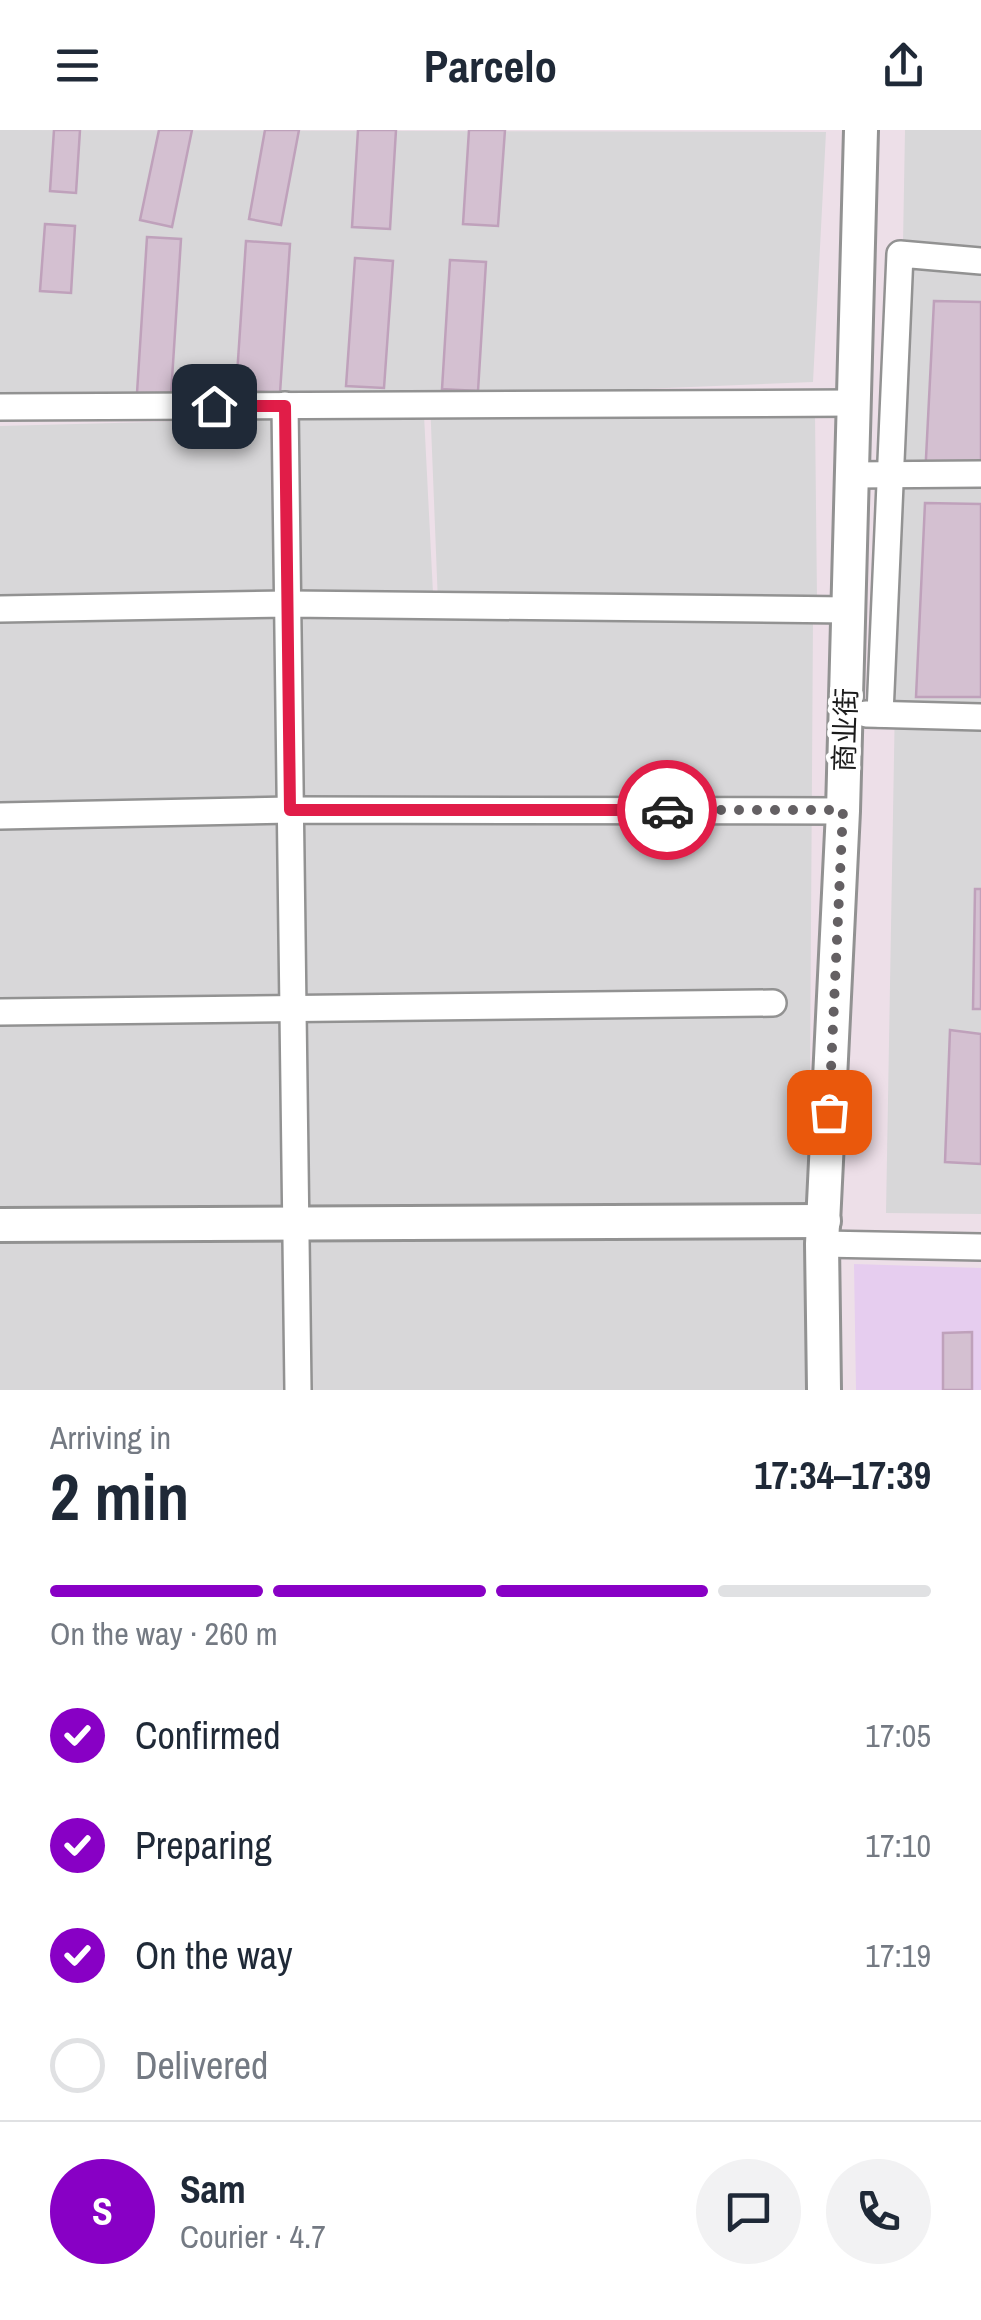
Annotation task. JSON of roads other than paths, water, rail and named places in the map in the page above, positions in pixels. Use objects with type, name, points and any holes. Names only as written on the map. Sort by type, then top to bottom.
[{"type":"street","name":"商业街","points":[[824,1390],[823,1233],[843,810],[861,130]]},
{"type":"street","points":[[880,714],[900,254],[981,261]]},
{"type":"street","points":[[0,407],[854,403]]},
{"type":"street","points":[[285,406],[298,1390]]},
{"type":"street","points":[[852,475],[981,474]]},
{"type":"street","points":[[0,609],[288,604],[849,610]]},
{"type":"street","points":[[846,714],[981,717]]},
{"type":"street","points":[[0,816],[290,810],[843,810]]},
{"type":"street","points":[[0,1012],[773,1003]]},
{"type":"street","points":[[0,1225],[298,1224],[823,1233],[981,1246]]}]
